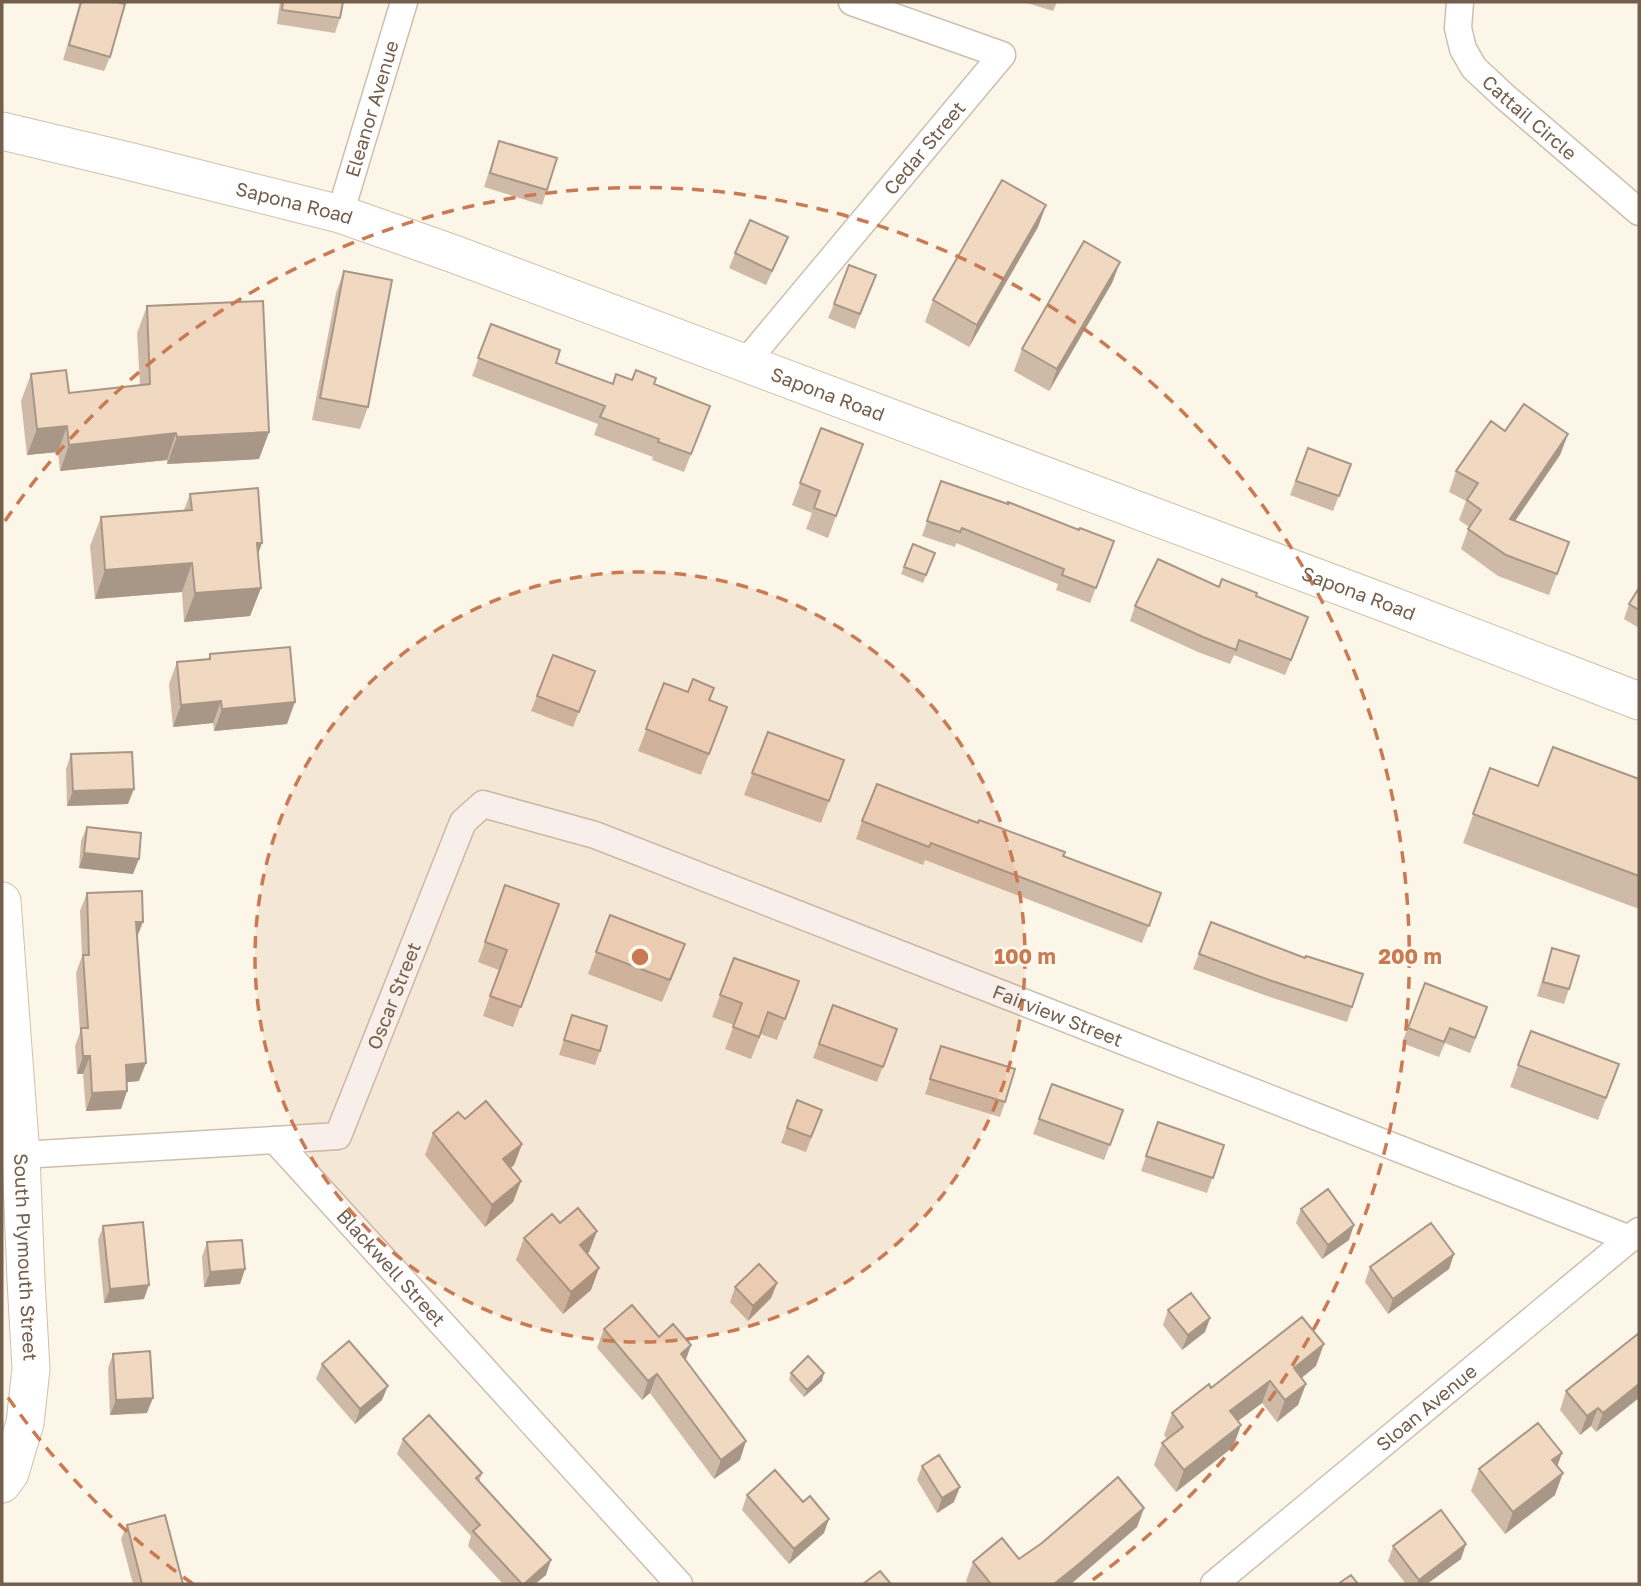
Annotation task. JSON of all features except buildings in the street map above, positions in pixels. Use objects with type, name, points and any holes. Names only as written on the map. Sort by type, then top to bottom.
[{"type":"street","name":"Eleanor Avenue","points":[[340,214],[404,2]]},
{"type":"street","name":"Cedar Street","points":[[745,363],[1002,55],[852,2]]},
{"type":"street","name":"Cattail Circle","points":[[1460,2],[1458,27],[1463,49],[1474,68],[1639,212]]},
{"type":"street","name":"Sapona Road","points":[[2,131],[340,214],[745,363],[1639,701]]},
{"type":"street","name":"Oscar Street","points":[[275,1140],[338,1136],[463,822],[483,804]]},
{"type":"street","name":"Fairview Street","points":[[483,804],[595,835],[1634,1235]]},
{"type":"street","name":"South Plymouth Street","points":[[2,901],[21,1155],[31,1369],[25,1423],[10,1473],[2,1483]]},
{"type":"street","points":[[21,1155],[275,1140]]},
{"type":"street","name":"Blackwell Street","points":[[275,1140],[679,1584]]},
{"type":"street","name":"Sloan Avenue","points":[[1214,1584],[1634,1235]]}]
